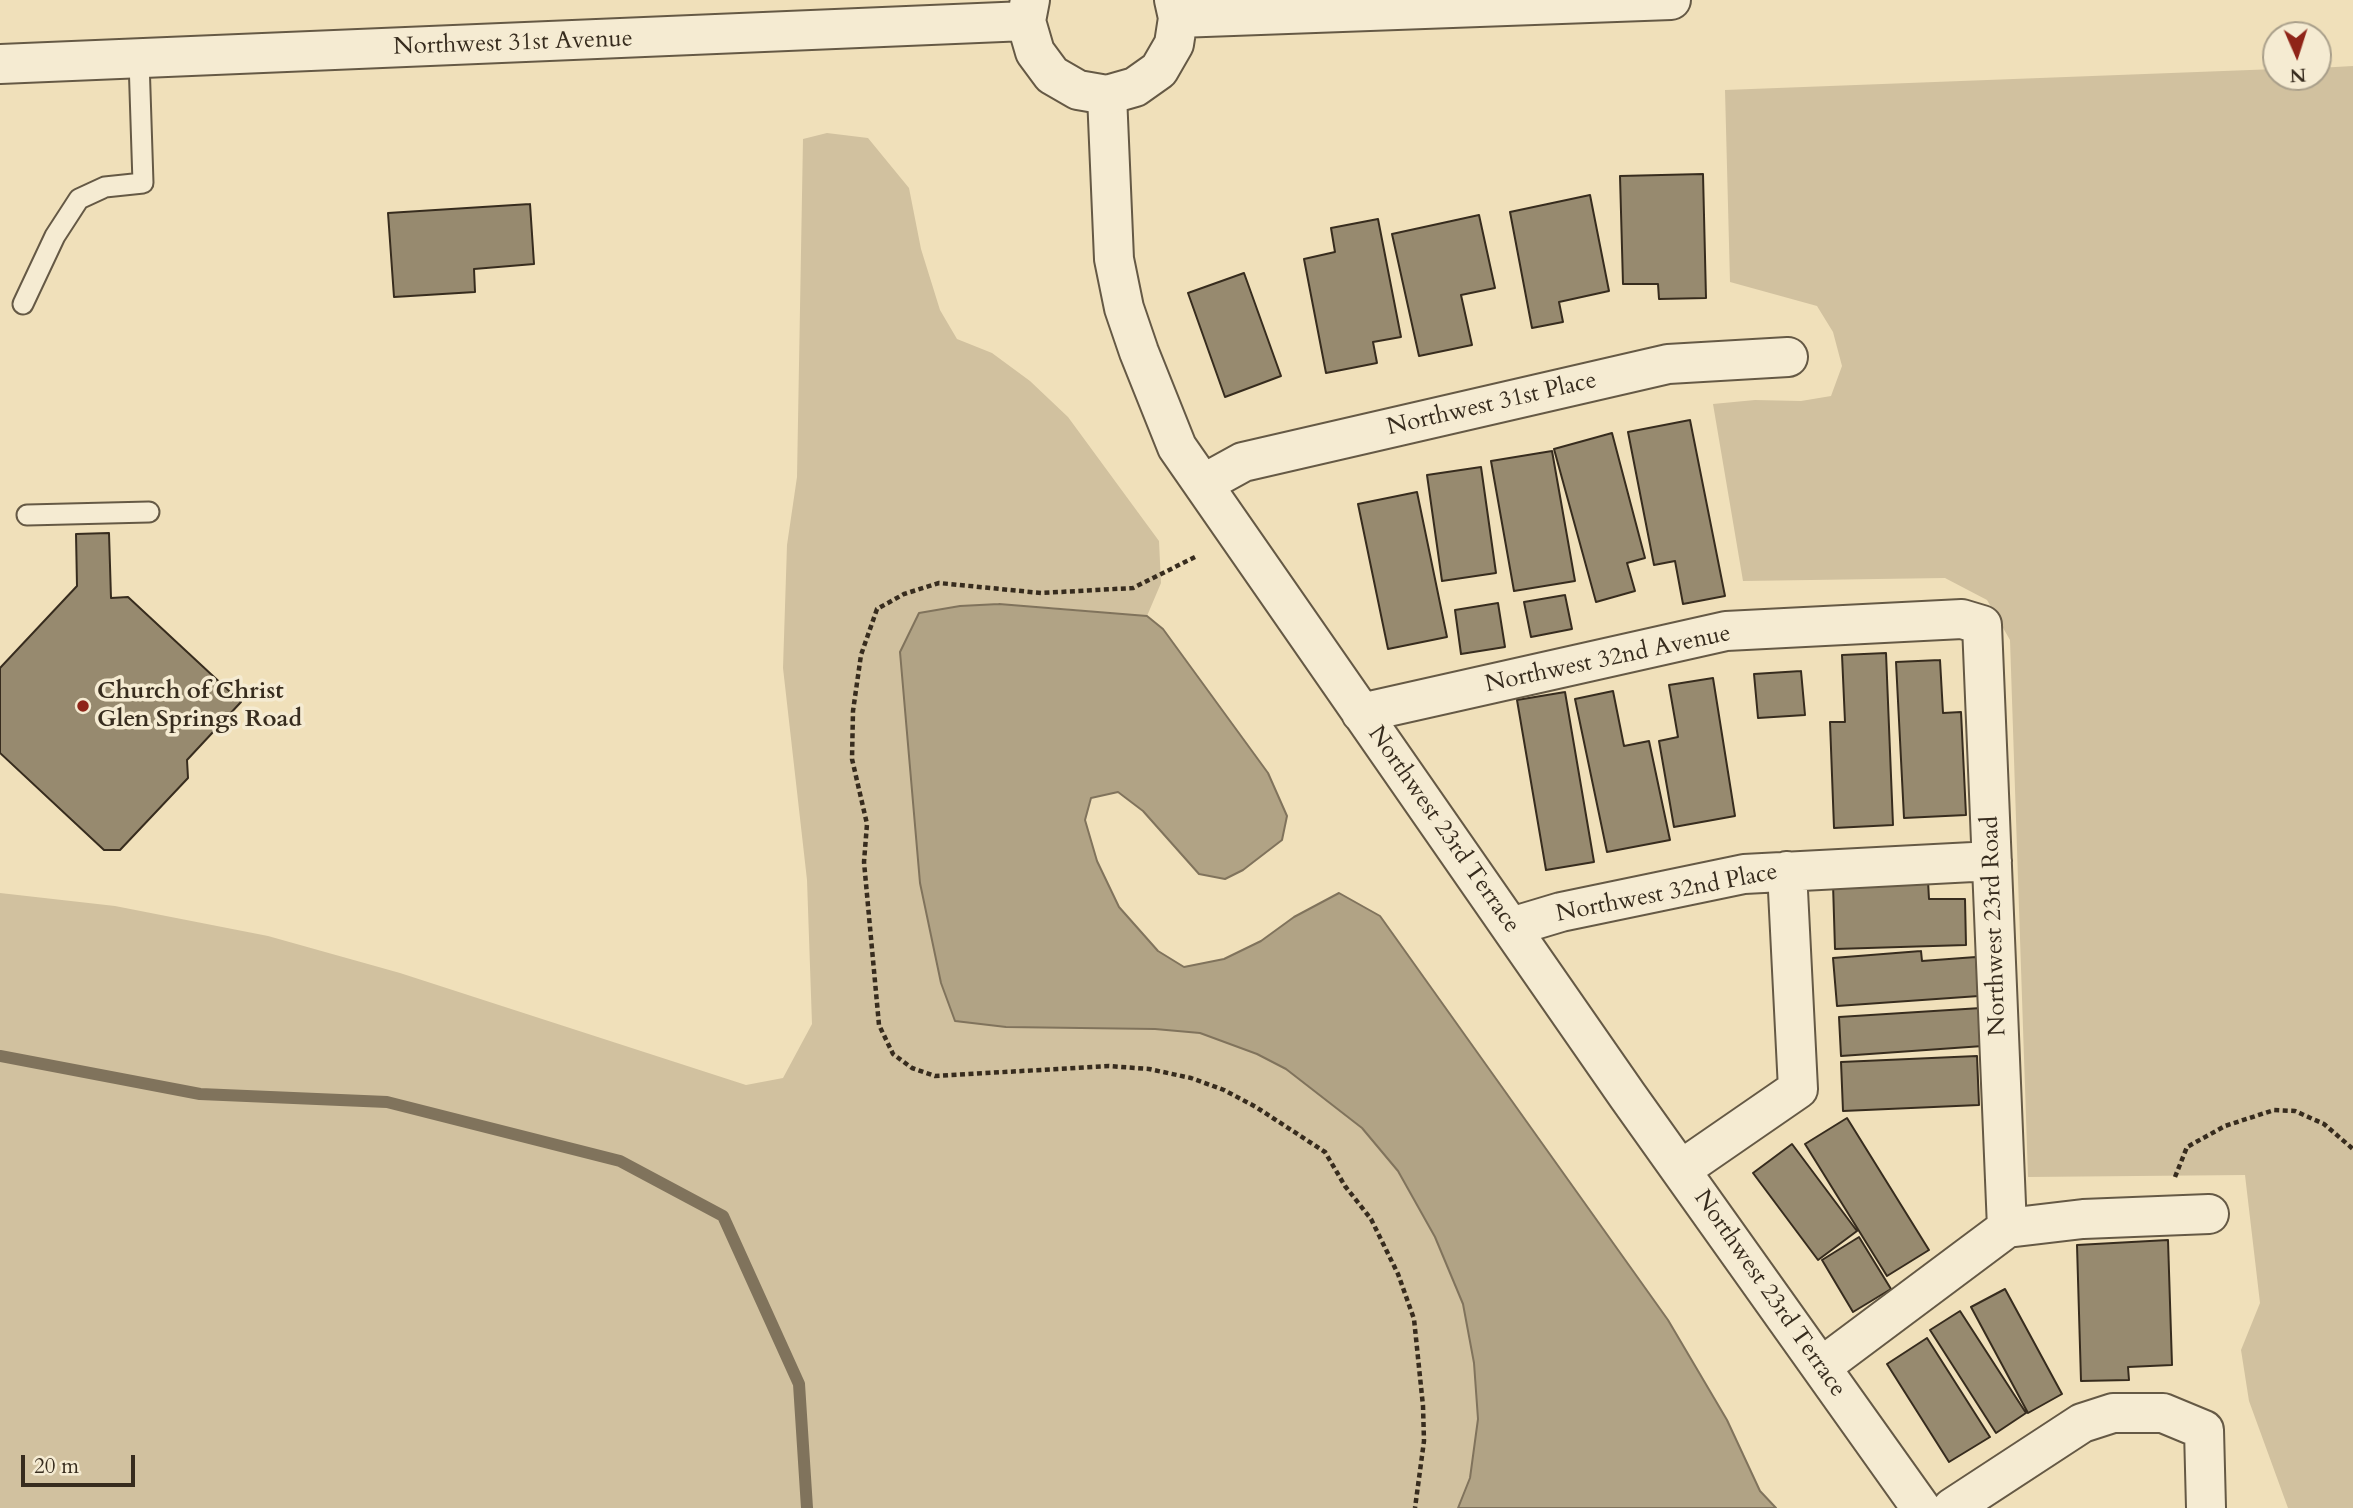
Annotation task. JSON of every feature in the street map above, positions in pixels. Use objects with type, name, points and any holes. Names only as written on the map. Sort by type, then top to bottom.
[{"type":"street","points":[[1028,11],[1035,52],[1052,75],[1077,90],[1107,95],[1135,87],[1159,70],[1174,44],[1176,9],[1671,0]]},
{"type":"street","name":"Northwest 31st Avenue","points":[[0,64],[139,60],[1028,11]]},
{"type":"street","name":"Northwest 23rd Terrace","points":[[1107,95],[1114,259],[1124,308],[1177,447],[1511,927],[1921,1508]]},
{"type":"street","name":"Northwest 31st Place","points":[[1203,484],[1250,461],[1668,364],[1788,357]]},
{"type":"street","name":"Northwest 32nd Avenue","points":[[1361,713],[1726,632],[1962,618],[1982,625]]},
{"type":"street","name":"Northwest 23rd Road","points":[[1982,625],[2007,1228]]},
{"type":"street","name":"Northwest 32nd Place","points":[[1511,927],[1561,912],[1717,880],[1787,871],[1992,861]]},
{"type":"street","points":[[1682,1169],[1798,1089],[1787,871]]},
{"type":"street","points":[[1821,1367],[2007,1228],[2083,1219],[2209,1214]]},
{"type":"street","points":[[1952,1508],[2082,1423],[2113,1413],[2164,1413],[2204,1430],[2206,1508]]},
{"type":"lane","points":[[23,304],[55,236],[79,199],[105,187],[143,183],[139,60]]},
{"type":"lane","points":[[27,515],[149,512]]},
{"type":"path","points":[[1195,557],[1133,588],[1041,593],[939,583],[904,594],[877,609],[860,655],[853,711],[852,759],[867,824],[864,862],[879,1025],[892,1054],[912,1068],[935,1076],[1109,1066],[1149,1069],[1191,1078],[1224,1090],[1256,1107],[1325,1152],[1345,1186],[1371,1219],[1398,1273],[1415,1319],[1424,1429],[1415,1508]]},
{"type":"path","points":[[2167,1216],[2178,1165],[2187,1147],[2225,1126],[2274,1110],[2295,1111],[2324,1124],[2353,1149]]},
{"type":"shaded area","points":[[2353,66],[2353,1508],[2288,1508],[2249,1401],[2241,1350],[2260,1303],[2245,1175],[2028,1177],[2010,640],[1987,600],[1945,578],[1743,581],[1713,404],[1755,400],[1801,401],[1831,396],[1842,366],[1833,332],[1817,306],[1730,282],[1725,90],[2262,70],[2262,91],[2332,91],[2332,67]]},
{"type":"shaded area","points":[[827,133],[868,138],[909,188],[921,249],[940,310],[957,339],[992,353],[1030,381],[1068,417],[1159,541],[1161,583],[1147,616],[1047,607],[960,606],[919,613],[900,652],[920,883],[941,983],[955,1021],[1006,1027],[1155,1029],[1200,1033],[1257,1054],[1286,1069],[1362,1128],[1398,1171],[1435,1237],[1463,1304],[1474,1363],[1478,1419],[1470,1478],[1458,1508],[0,1508],[0,893],[115,906],[268,936],[400,973],[746,1085],[783,1078],[812,1024],[807,880],[783,668],[787,545],[797,477],[803,139]]},
{"type":"shaded area","points":[[999,604],[1147,616],[1163,629],[1268,773],[1287,816],[1282,840],[1243,870],[1225,879],[1199,874],[1143,811],[1118,792],[1091,798],[1085,820],[1097,861],[1119,907],[1158,951],[1184,967],[1224,959],[1261,941],[1294,917],[1339,893],[1380,916],[1668,1320],[1727,1420],[1760,1491],[1776,1508],[1458,1508],[1470,1478],[1478,1419],[1474,1363],[1463,1304],[1435,1237],[1398,1171],[1362,1128],[1286,1069],[1257,1054],[1200,1033],[1155,1029],[1006,1027],[955,1021],[941,983],[920,883],[900,652],[919,613],[960,606]]},
{"type":"building","points":[[1703,174],[1706,298],[1659,299],[1658,284],[1623,284],[1620,176]]},
{"type":"building","points":[[1590,195],[1609,291],[1559,302],[1563,322],[1532,328],[1510,212]]},
{"type":"building","points":[[530,204],[534,264],[474,269],[475,292],[394,297],[388,213]]},
{"type":"building","points":[[1479,215],[1495,288],[1461,295],[1472,345],[1419,356],[1392,234]]},
{"type":"building","points":[[1378,219],[1401,337],[1373,342],[1377,363],[1326,373],[1304,259],[1335,252],[1331,228]]},
{"type":"building","points":[[1244,273],[1281,376],[1225,397],[1188,293]]},
{"type":"building","points":[[1690,420],[1725,596],[1683,604],[1675,561],[1654,565],[1628,432]]},
{"type":"building","points":[[1612,433],[1645,558],[1627,563],[1635,591],[1596,602],[1554,449]]},
{"type":"building","points":[[1552,451],[1575,581],[1514,591],[1491,461]]},
{"type":"building","points":[[1481,467],[1496,573],[1442,581],[1427,475]]},
{"type":"building","points":[[1417,492],[1447,637],[1388,649],[1358,504]]},
{"type":"building","points":[[109,533],[111,598],[128,597],[241,702],[187,760],[188,778],[120,850],[104,850],[0,753],[0,668],[77,586],[76,534]]},
{"type":"building","points":[[1565,595],[1572,629],[1531,637],[1524,602]]},
{"type":"building","points":[[1498,603],[1505,647],[1461,654],[1455,610]]},
{"type":"building","points":[[1886,653],[1893,825],[1834,828],[1830,722],[1845,722],[1842,655]]},
{"type":"building","points":[[1940,660],[1943,713],[1961,712],[1966,815],[1904,818],[1896,662]]},
{"type":"building","points":[[1801,671],[1805,715],[1758,718],[1754,674]]},
{"type":"building","points":[[1713,678],[1735,816],[1674,827],[1659,741],[1678,737],[1669,685]]},
{"type":"building","points":[[1613,691],[1624,746],[1649,741],[1670,840],[1607,852],[1575,699]]},
{"type":"building","points":[[1565,692],[1594,862],[1546,870],[1517,700]]},
{"type":"building","points":[[1928,881],[1929,899],[1965,899],[1966,945],[1835,949],[1833,884]]},
{"type":"building","points":[[1921,951],[1922,961],[1976,957],[1979,996],[1837,1006],[1833,958]]},
{"type":"building","points":[[1981,1008],[1983,1046],[1841,1056],[1839,1017]]},
{"type":"building","points":[[1977,1056],[1979,1105],[1843,1111],[1841,1062]]},
{"type":"building","points":[[1847,1118],[1929,1250],[1887,1276],[1805,1144]]},
{"type":"building","points":[[1792,1144],[1857,1231],[1818,1260],[1753,1173]]},
{"type":"building","points":[[1859,1237],[1891,1289],[1853,1312],[1822,1260]]},
{"type":"building","points":[[2168,1240],[2172,1365],[2128,1367],[2129,1380],[2081,1381],[2077,1245]]},
{"type":"building","points":[[2005,1289],[2062,1394],[2028,1413],[1971,1307]]},
{"type":"building","points":[[1960,1311],[2026,1413],[1996,1433],[1930,1330]]},
{"type":"building","points":[[1927,1338],[1990,1437],[1949,1462],[1887,1364]]},
{"type":"waterway","points":[[0,1056],[200,1094],[387,1102],[620,1161],[723,1216],[799,1384],[807,1508]]},
{"type":"place","name":"Church of Christ Glen Springs Road","points":[[83,706]]}]
